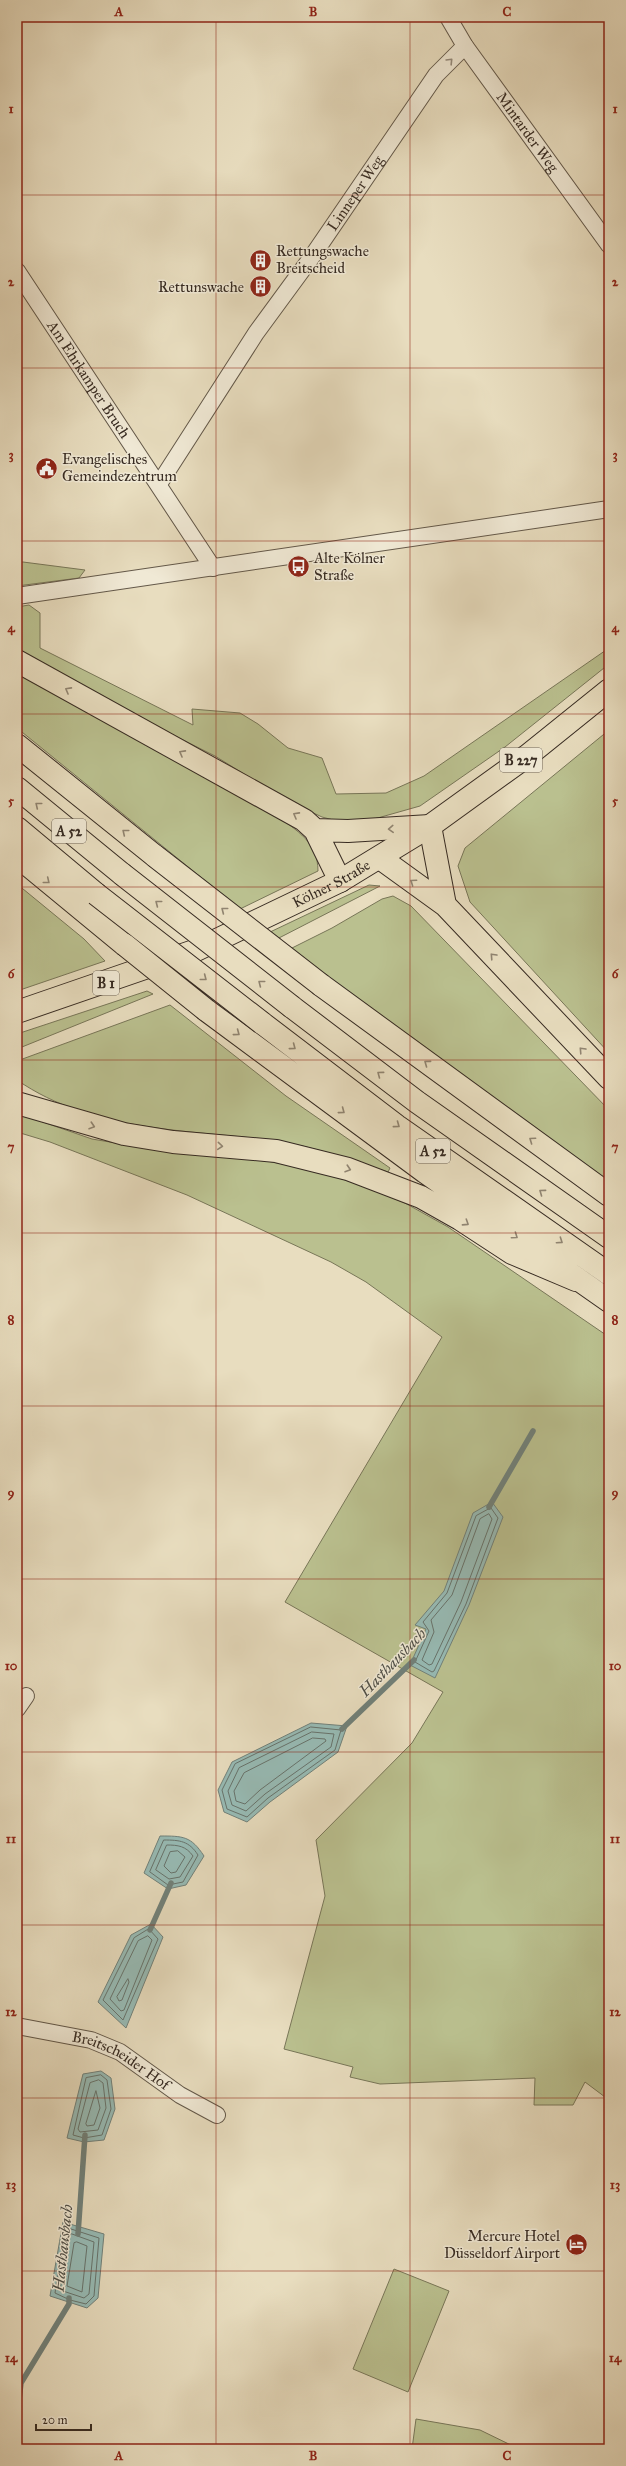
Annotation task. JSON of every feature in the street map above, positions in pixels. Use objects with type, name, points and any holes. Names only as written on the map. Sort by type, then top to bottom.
[{"type":"main road","points":[[17,661],[304,820],[315,830],[340,881]]},
{"type":"main road","name":"Kölner Straße","points":[[17,1012],[194,951],[340,881],[380,858],[430,826],[527,756],[609,690]]},
{"type":"main road","points":[[17,745],[321,985],[609,1195]]},
{"type":"main road","name":"A 52","points":[[17,788],[122,874],[292,1007],[417,1102],[609,1237]]},
{"type":"main road","points":[[315,830],[348,831],[430,826],[445,905]]},
{"type":"main road","name":"A 52","points":[[17,828],[96,894],[397,1126],[609,1274]]},
{"type":"main road","points":[[17,856],[206,1010],[425,1172],[609,1302]]},
{"type":"main road","points":[[380,858],[445,905],[609,1078]]},
{"type":"main road","points":[[17,1090],[55,1114]]},
{"type":"main road","points":[[17,1103],[98,1128],[142,1138],[276,1151],[348,1169],[421,1198],[460,1219],[512,1253],[576,1280]]},
{"type":"street","name":"Mintarder Weg","points":[[453,20],[464,46],[609,245]]},
{"type":"street","name":"Linneper Weg","points":[[159,484],[256,333],[311,258],[436,75],[464,46]]},
{"type":"street","name":"Am Ehrkamper Bruch","points":[[17,271],[213,568]]},
{"type":"street","points":[[17,596],[609,509]]},
{"type":"street","points":[[17,1709],[26,1696]]},
{"type":"street","name":"Breitscheider Hof","points":[[17,2026],[91,2040],[120,2052],[180,2095],[217,2115]]},
{"type":"green space","points":[[17,562],[85,570],[79,578],[17,586]]},
{"type":"green space","points":[[29,605],[40,613],[40,648],[193,725],[192,709],[240,713],[258,724],[288,748],[322,758],[336,794],[386,793],[424,776],[609,648],[609,664],[505,747],[420,806],[367,821],[341,822],[322,817],[286,800],[215,756],[133,715],[17,649],[17,607]]},
{"type":"green space","points":[[17,672],[276,815],[305,838],[314,852],[318,871],[240,909],[17,728]]},
{"type":"green space","points":[[609,730],[609,1053],[470,902],[458,866],[465,848]]},
{"type":"green space","points":[[17,884],[84,939],[105,961],[17,991]]},
{"type":"green space","points":[[369,885],[380,886],[277,939],[268,933]]},
{"type":"green space","points":[[393,896],[411,906],[609,1110],[609,1182],[288,950],[332,928],[382,899]]},
{"type":"green space","points":[[147,991],[153,994],[17,1049],[17,1034]]},
{"type":"green space","points":[[170,1005],[286,1096],[390,1168],[388,1172],[333,1154],[277,1141],[142,1126],[110,1119],[78,1110],[47,1097],[17,1080],[17,1061]]},
{"type":"green space","points":[[17,1113],[92,1139],[175,1153],[267,1161],[310,1169],[358,1184],[405,1203],[448,1227],[609,1337],[609,2100],[585,2082],[573,2105],[534,2105],[535,2078],[380,2084],[350,2077],[353,2067],[284,2049],[325,1896],[316,1840],[412,1743],[443,1692],[285,1602],[442,1337],[366,1282],[331,1262],[187,1195],[50,1142],[17,1132]]},
{"type":"green space","points":[[394,2269],[449,2291],[408,2392],[353,2369]]},
{"type":"green space","points":[[416,2419],[480,2430],[519,2449],[412,2449]]},
{"type":"water","points":[[492,1502],[503,1517],[469,1605],[435,1678],[410,1665],[426,1629],[415,1625],[444,1591],[473,1513]]},
{"type":"water","points":[[311,1723],[347,1726],[338,1752],[270,1802],[247,1822],[224,1812],[218,1790],[232,1762]]},
{"type":"water","points":[[160,1836],[186,1838],[195,1844],[204,1856],[186,1885],[168,1889],[144,1873]]},
{"type":"water","points":[[151,1924],[163,1937],[126,2028],[98,2002],[131,1935]]},
{"type":"water","points":[[101,2071],[111,2078],[115,2109],[104,2140],[84,2142],[67,2138],[83,2074]]},
{"type":"water","points":[[63,2222],[104,2234],[98,2298],[87,2308],[50,2296]]},
{"type":"waterway","name":"Hasthausbach","points":[[489,1507],[533,1431]]},
{"type":"waterway","name":"Hasthausbach","points":[[342,1729],[414,1660]]},
{"type":"waterway","name":"Hasthausbach","points":[[150,1930],[171,1883]]},
{"type":"waterway","name":"Hasthausbach","points":[[78,2234],[85,2135]]},
{"type":"waterway","name":"Hasthausbach","points":[[17,2417],[21,2383],[69,2304],[69,2298]]},
{"type":"place","name":"Rettungswache Breitscheid","points":[[261,260]]},
{"type":"place","name":"Rettunswache","points":[[260,287]]},
{"type":"place","name":"Evangelisches Gemeindezentrum","points":[[46,468]]},
{"type":"place","name":"Alte Kölner Straße","points":[[299,567]]},
{"type":"place","name":"Mercure Hotel Düsseldorf Airport","points":[[576,2245]]}]
